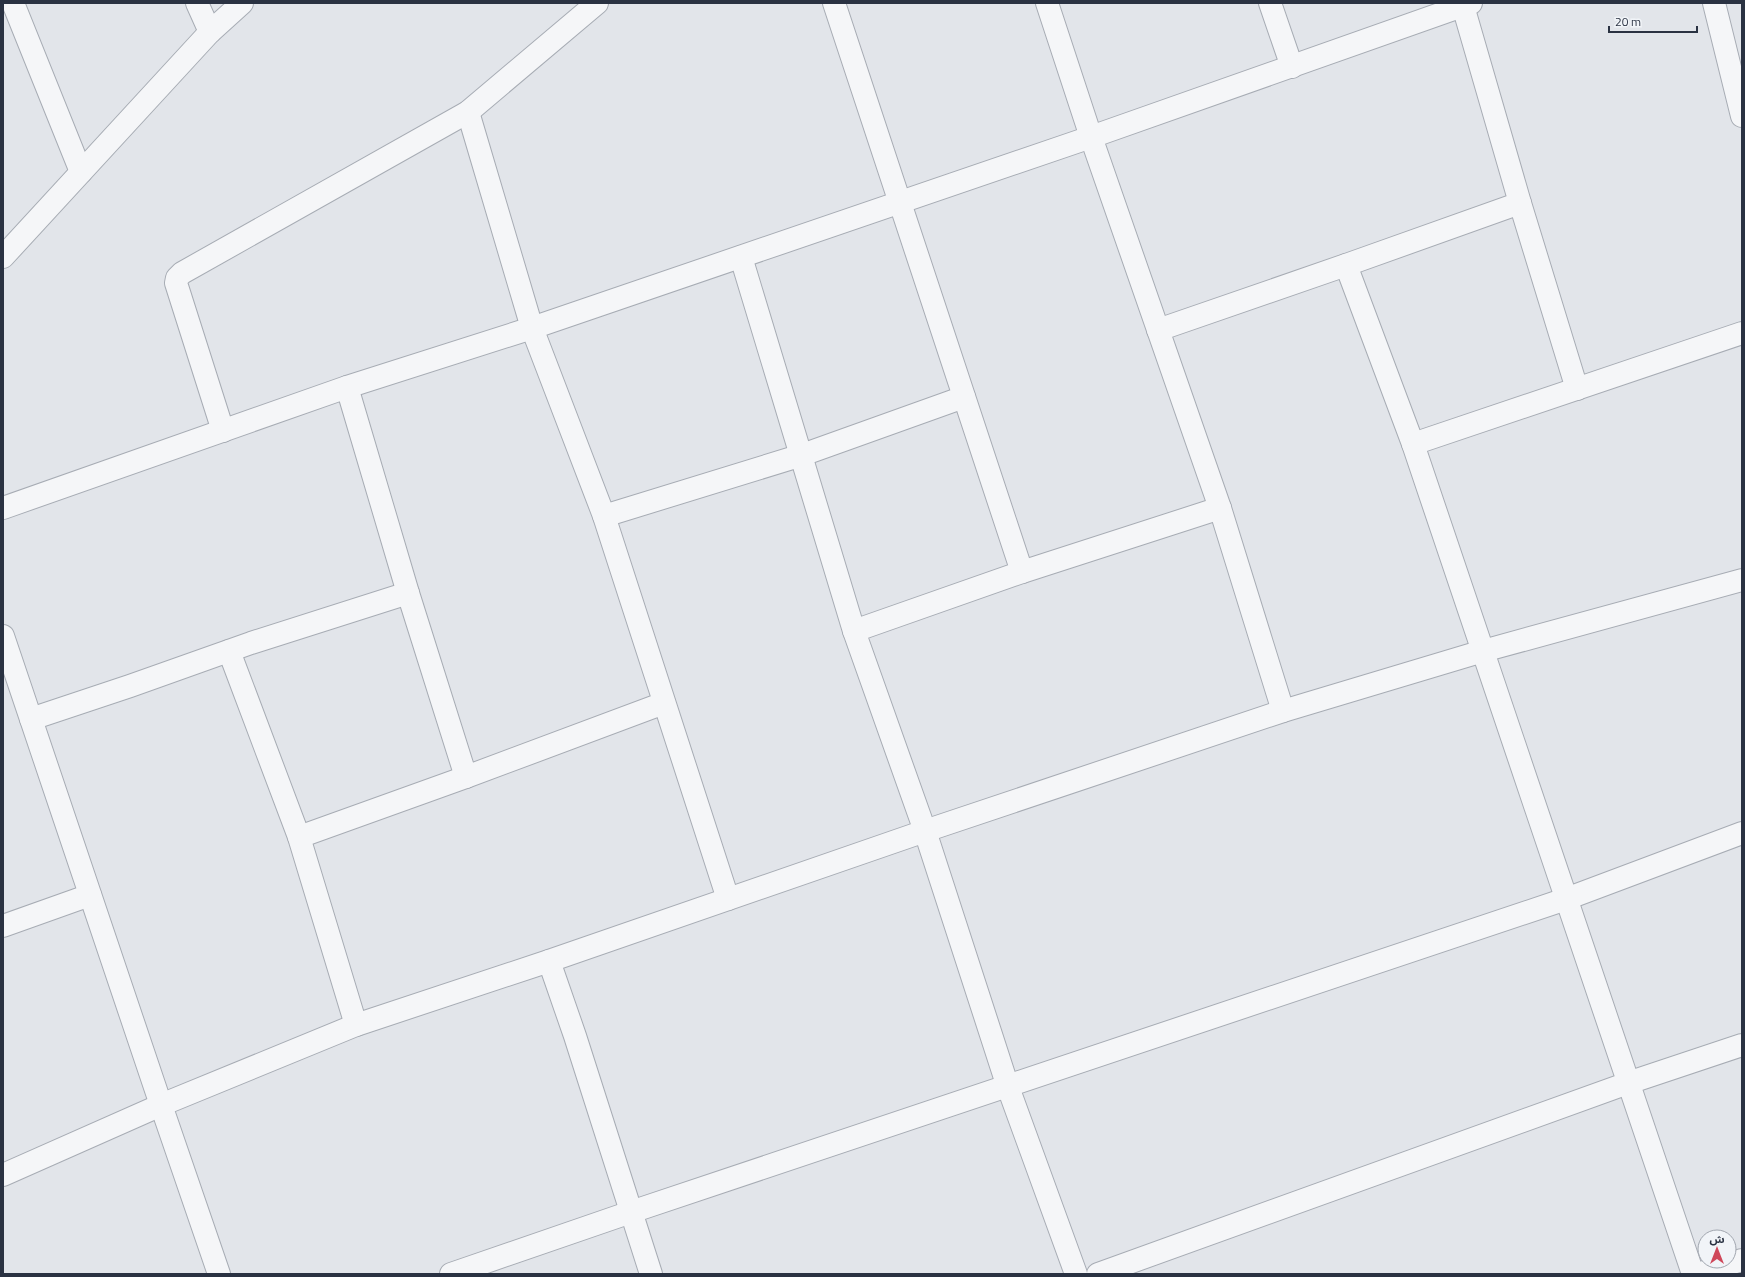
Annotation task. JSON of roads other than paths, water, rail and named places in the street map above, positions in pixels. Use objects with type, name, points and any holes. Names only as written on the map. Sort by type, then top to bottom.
[{"type":"street","points":[[13,3],[81,172]]},
{"type":"street","points":[[197,3],[210,32]]},
{"type":"street","points":[[3,257],[210,32],[242,3]]},
{"type":"street","points":[[223,431],[176,283],[177,278],[182,273],[468,112],[597,3]]},
{"type":"street","points":[[834,3],[1022,572]]},
{"type":"street","points":[[1047,3],[1091,137],[1220,508],[1283,711]]},
{"type":"street","points":[[1270,3],[1292,66]]},
{"type":"street","points":[[1714,3],[1742,116]]},
{"type":"street","points":[[3,508],[347,388],[532,328],[1091,137],[1467,4],[1520,203],[1576,389]]},
{"type":"street","points":[[468,112],[532,328],[604,516],[728,899]]},
{"type":"street","points":[[1158,330],[1520,203]]},
{"type":"street","points":[[741,257],[854,631],[925,831],[1008,1086],[1076,1274]]},
{"type":"street","points":[[1346,265],[1413,444],[1693,1274]]},
{"type":"street","points":[[1413,444],[1742,333]]},
{"type":"street","points":[[347,388],[408,593],[466,777]]},
{"type":"street","points":[[604,516],[802,455],[964,397]]},
{"type":"street","points":[[854,631],[1022,572],[1220,508]]},
{"type":"street","points":[[3,1176],[160,1105],[356,1024],[549,961],[925,831],[1283,711],[1482,651],[1742,580]]},
{"type":"street","points":[[31,719],[266,638],[408,593]]},
{"type":"street","points":[[3,636],[160,1105],[219,1274]]},
{"type":"street","points":[[229,651],[299,837],[356,1024]]},
{"type":"street","points":[[299,837],[466,777],[664,703]]},
{"type":"street","points":[[451,1274],[630,1212],[1566,899],[1742,833]]},
{"type":"street","points":[[3,926],[90,895]]},
{"type":"street","points":[[549,961],[575,1036],[651,1274]]},
{"type":"street","points":[[1098,1274],[1628,1083],[1742,1045]]},
{"type":"street","points":[[1698,1274],[1742,1260]]}]
